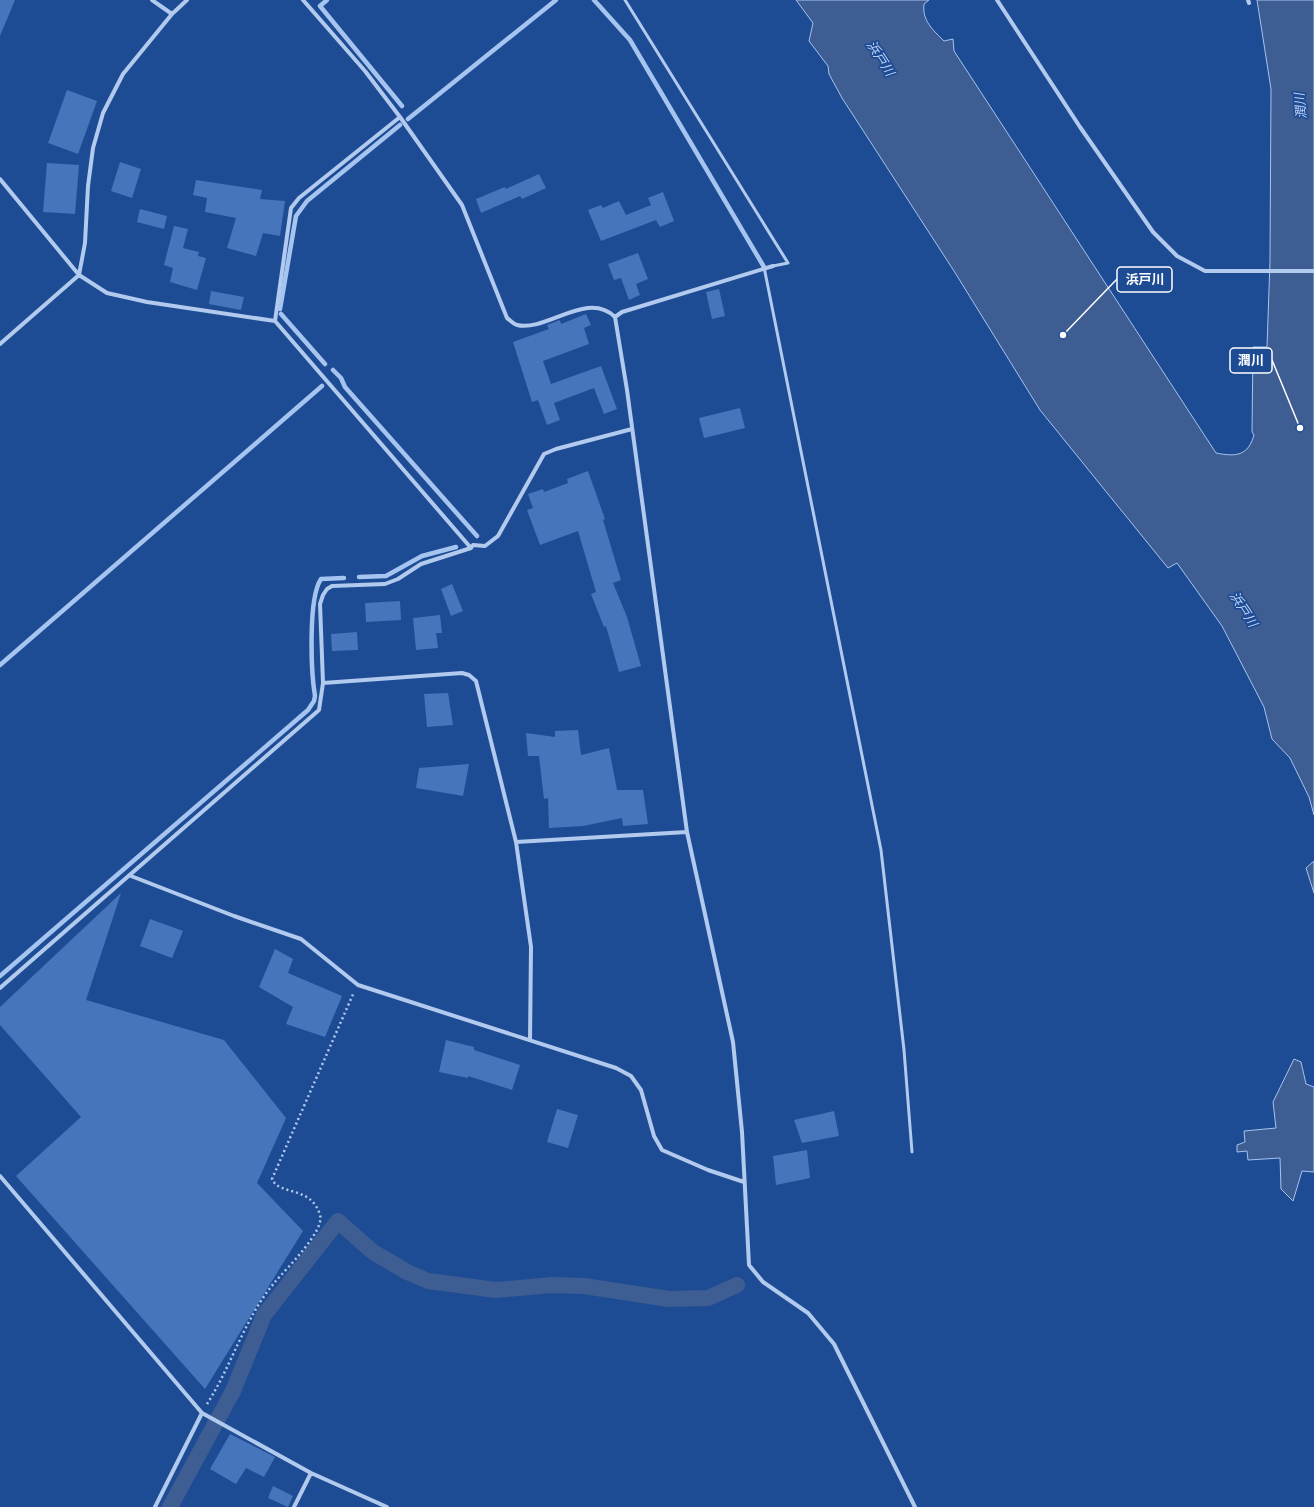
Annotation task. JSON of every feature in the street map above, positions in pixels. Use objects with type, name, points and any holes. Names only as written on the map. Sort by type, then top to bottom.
[{"type":"street","points":[[152,0],[172,14]]},
{"type":"street","points":[[0,344],[79,275],[85,243],[88,186],[93,148],[103,113],[123,74],[172,14],[187,0]]},
{"type":"street","points":[[303,0],[365,71],[400,117],[462,205],[507,318],[516,325],[528,325],[591,307],[608,310],[615,317],[632,429],[687,832],[733,1042],[742,1132],[749,1265],[763,1282],[808,1312],[834,1344],[915,1507]]},
{"type":"street","points":[[997,0],[1080,127],[1149,226],[1177,256],[1205,271],[1314,271]]},
{"type":"street","points":[[275,321],[291,208],[299,198],[400,117]]},
{"type":"street","points":[[0,179],[79,275],[108,293],[147,302],[275,321],[472,548]]},
{"type":"street","points":[[615,317],[622,312],[773,266]]},
{"type":"street","points":[[0,988],[131,876],[319,710],[323,683],[320,604],[327,590],[332,586],[377,586],[385,584],[398,579],[421,564],[472,548],[473,545],[485,546],[498,536],[544,454],[556,449],[632,429]]},
{"type":"street","points":[[323,683],[462,673],[469,675],[476,681],[516,842],[531,947],[530,1040]]},
{"type":"street","points":[[516,842],[687,832]]},
{"type":"street","points":[[131,876],[234,916],[301,939],[358,985],[616,1068],[631,1076],[641,1090],[654,1136],[662,1150],[708,1170],[744,1182]]},
{"type":"street","points":[[0,1176],[202,1413],[311,1473],[387,1507]]},
{"type":"street","points":[[155,1507],[202,1413]]},
{"type":"street","points":[[294,1507],[311,1473]]},
{"type":"lane","points":[[626,0],[788,263],[773,266]]},
{"type":"lane","points":[[764,268],[881,850],[904,1050],[912,1152]]},
{"type":"path","points":[[202,1413],[221,1382],[244,1332],[270,1288],[316,1233],[321,1217],[317,1205],[307,1195],[282,1187],[274,1183],[272,1179],[358,985]]},
{"type":"water","points":[[796,0],[929,0],[924,4],[924,10],[929,25],[944,41],[953,39],[954,51],[1216,453],[1235,455],[1245,451],[1254,435],[1252,432],[1253,347],[1267,347],[1270,261],[1271,89],[1257,0],[1314,0],[1314,815],[1309,797],[1290,758],[1272,739],[1264,707],[1222,626],[1177,563],[1168,568],[1040,410],[954,271],[842,98],[829,74],[828,66],[809,41],[813,23]]},
{"type":"water","points":[[1314,861],[1314,893],[1306,868]]},
{"type":"water","points":[[1294,1059],[1301,1062],[1306,1084],[1314,1087],[1314,1172],[1302,1171],[1293,1201],[1281,1189],[1280,1158],[1248,1160],[1247,1151],[1237,1152],[1237,1145],[1245,1142],[1244,1131],[1276,1128],[1273,1102]]},
{"type":"building","points":[[0,0],[15,0],[0,36]]},
{"type":"building","points":[[67,90],[97,101],[78,154],[48,143]]},
{"type":"building","points":[[120,162],[141,169],[132,198],[111,191]]},
{"type":"building","points":[[47,163],[79,165],[75,214],[43,212]]},
{"type":"building","points":[[539,174],[546,188],[522,199],[520,196],[481,213],[476,199],[505,187],[506,189]]},
{"type":"building","points":[[196,180],[262,190],[260,199],[285,201],[280,236],[263,233],[256,256],[227,248],[236,218],[205,212],[207,198],[193,195]]},
{"type":"building","points":[[663,192],[674,221],[660,227],[656,220],[601,241],[588,210],[601,205],[603,208],[619,201],[626,215],[651,205],[648,198]]},
{"type":"building","points":[[140,209],[167,216],[164,229],[137,222]]},
{"type":"building","points":[[174,226],[188,229],[183,248],[199,252],[198,256],[206,258],[197,290],[170,282],[173,268],[164,265]]},
{"type":"building","points":[[638,253],[648,279],[636,284],[640,295],[629,300],[621,278],[614,280],[608,264]]},
{"type":"building","points":[[719,289],[725,316],[712,319],[706,292]]},
{"type":"building","points":[[211,291],[244,297],[241,310],[209,304]]},
{"type":"building","points":[[586,314],[591,325],[584,328],[589,344],[543,361],[551,384],[601,366],[617,409],[604,414],[594,388],[554,403],[560,420],[547,425],[538,400],[532,402],[513,342],[549,329],[547,325],[560,320],[561,324]]},
{"type":"building","points":[[740,408],[745,428],[704,438],[699,418]]},
{"type":"building","points":[[588,471],[605,519],[603,520],[621,580],[613,583],[627,617],[641,666],[619,672],[606,626],[604,627],[591,594],[596,592],[578,531],[540,545],[527,510],[533,508],[528,494],[543,489],[544,492],[568,483],[567,479]]},
{"type":"building","points":[[452,584],[463,611],[451,616],[441,589]]},
{"type":"building","points":[[400,601],[401,620],[366,622],[365,603]]},
{"type":"building","points":[[440,615],[442,633],[436,633],[438,648],[416,650],[413,618]]},
{"type":"building","points":[[357,632],[358,650],[332,651],[331,634]]},
{"type":"building","points":[[448,693],[453,725],[427,727],[424,694]]},
{"type":"building","points":[[578,730],[581,755],[609,748],[617,790],[643,790],[648,824],[623,826],[622,818],[583,826],[549,828],[548,798],[544,799],[539,756],[528,756],[526,733],[555,737],[555,731]]},
{"type":"building","points":[[469,764],[463,796],[416,788],[419,768]]},
{"type":"building","points":[[121,893],[86,1000],[224,1040],[286,1118],[257,1183],[303,1231],[205,1389],[16,1176],[81,1117],[0,1025],[0,1007]]},
{"type":"building","points":[[150,919],[183,931],[172,958],[140,946]]},
{"type":"building","points":[[275,949],[293,959],[288,973],[342,996],[325,1037],[286,1024],[293,1007],[259,987]]},
{"type":"building","points":[[446,1040],[474,1047],[474,1050],[520,1065],[512,1090],[468,1076],[468,1078],[439,1072]]},
{"type":"building","points":[[557,1109],[578,1115],[568,1148],[547,1142]]},
{"type":"building","points":[[834,1111],[839,1136],[802,1143],[794,1120]]},
{"type":"building","points":[[807,1150],[810,1178],[776,1185],[773,1156]]},
{"type":"building","points":[[230,1434],[275,1457],[264,1477],[246,1468],[236,1484],[210,1469]]},
{"type":"building","points":[[273,1486],[293,1496],[288,1507],[268,1498]]},
{"type":"waterway","points":[[327,0],[320,6],[402,106]]},
{"type":"waterway","points":[[408,119],[556,0]]},
{"type":"waterway","points":[[594,0],[630,40],[764,267]]},
{"type":"waterway","points":[[280,309],[296,216],[307,201],[400,125]]},
{"type":"waterway","points":[[281,314],[325,364]]},
{"type":"waterway","points":[[333,370],[341,378],[345,387],[477,536]]},
{"type":"waterway","points":[[0,665],[322,386]]},
{"type":"waterway","points":[[359,577],[386,576],[422,556],[456,547]]},
{"type":"waterway","points":[[0,976],[308,710],[314,701],[315,696],[312,670],[312,618],[317,588],[321,579],[344,578]]},
{"type":"waterway","points":[[170,1507],[233,1391],[264,1315],[338,1221],[373,1252],[407,1272],[428,1281],[496,1290],[552,1285],[584,1286],[669,1299],[708,1298],[737,1285]]},
{"type":"place","name":"浜戸川","points":[[1063,335]]},
{"type":"place","name":"潤川","points":[[1300,428]]}]
